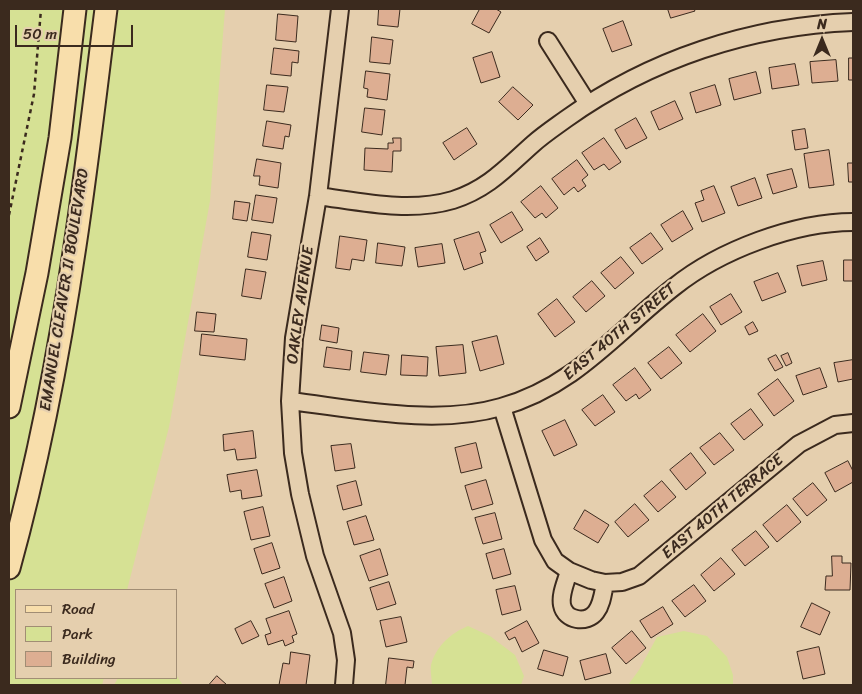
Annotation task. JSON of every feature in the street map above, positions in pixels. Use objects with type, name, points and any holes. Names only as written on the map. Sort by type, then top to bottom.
[{"type":"main road","points":[[9,407],[37,273],[60,138],[75,9]]},
{"type":"main road","name":"EMANUEL CLEAVER II BOULEVARD","points":[[9,568],[22,521],[46,411],[72,265],[106,9]]},
{"type":"street","name":"OAKLEY AVENUE","points":[[340,9],[318,196],[294,338],[290,402],[293,454],[300,494],[315,556],[342,632],[346,660],[344,685]]},
{"type":"street","points":[[318,196],[403,206],[426,205],[452,200],[476,191],[496,178],[534,143],[588,104],[640,75],[686,54],[721,43],[774,31],[819,23],[853,22]]},
{"type":"street","points":[[548,41],[588,104]]},
{"type":"street","name":"EAST 40TH STREET","points":[[290,402],[388,413],[429,415],[465,415],[502,408],[557,384],[604,349],[674,286],[736,250],[771,236],[841,222],[853,222]]},
{"type":"street","points":[[502,408],[542,540],[555,561],[569,571],[598,581],[602,598],[597,611],[592,617],[583,620],[575,619],[568,615],[562,607],[562,595],[569,571]]},
{"type":"street","name":"EAST 40TH TERRACE","points":[[598,581],[622,582],[639,576],[799,444],[835,425],[853,423]]},
{"type":"path","points":[[9,215],[34,94],[42,9]]},
{"type":"green space","points":[[9,9],[225,9],[210,201],[169,427],[127,589],[15,589],[15,679],[104,679],[102,685],[9,685]]},
{"type":"green space","points":[[468,626],[490,636],[515,655],[524,676],[521,685],[432,685],[431,665],[440,646],[450,636]]},
{"type":"green space","points":[[684,631],[707,636],[727,657],[733,675],[733,685],[628,685],[639,670],[657,637]]},
{"type":"green space","points":[[178,678],[183,685],[114,685],[117,679]]},
{"type":"building","points":[[379,9],[400,9],[398,27],[378,25]]},
{"type":"building","points":[[480,9],[496,9],[501,12],[489,33],[472,24]]},
{"type":"building","points":[[668,9],[694,9],[695,11],[671,18]]},
{"type":"building","points":[[278,14],[298,16],[296,42],[276,40]]},
{"type":"building","points":[[623,21],[632,45],[612,52],[603,29]]},
{"type":"building","points":[[372,37],[393,40],[390,64],[370,62]]},
{"type":"building","points":[[274,48],[299,51],[298,63],[292,62],[291,76],[271,74]]},
{"type":"building","points":[[492,52],[500,77],[481,83],[473,58]]},
{"type":"building","points":[[849,58],[853,58],[853,80],[849,80]]},
{"type":"building","points":[[836,60],[838,81],[812,83],[810,62]]},
{"type":"building","points":[[795,64],[799,85],[772,89],[769,68]]},
{"type":"building","points":[[366,71],[390,74],[387,100],[367,97],[368,89],[364,88]]},
{"type":"building","points":[[756,72],[761,93],[734,100],[729,79]]},
{"type":"building","points":[[267,85],[288,87],[284,112],[264,110]]},
{"type":"building","points":[[715,85],[721,105],[696,113],[690,93]]},
{"type":"building","points":[[513,87],[533,105],[518,120],[499,102]]},
{"type":"building","points":[[675,101],[683,119],[659,130],[651,112]]},
{"type":"building","points":[[365,108],[385,110],[382,135],[362,132]]},
{"type":"building","points":[[636,118],[647,138],[626,149],[615,130]]},
{"type":"building","points":[[267,121],[291,125],[289,137],[285,136],[283,149],[263,146]]},
{"type":"building","points":[[467,128],[477,144],[454,160],[443,143]]},
{"type":"building","points":[[805,129],[808,148],[795,150],[792,131]]},
{"type":"building","points":[[393,138],[401,138],[401,151],[393,151],[392,172],[364,170],[365,148],[388,149],[388,143],[393,143]]},
{"type":"building","points":[[604,138],[621,162],[609,170],[604,164],[594,170],[582,153]]},
{"type":"building","points":[[829,150],[834,185],[809,188],[804,154]]},
{"type":"building","points":[[257,159],[281,163],[278,188],[259,185],[260,176],[254,176]]},
{"type":"building","points":[[577,160],[588,175],[582,180],[586,186],[578,192],[574,187],[564,195],[552,179]]},
{"type":"building","points":[[848,163],[853,163],[853,182],[849,182]]},
{"type":"building","points":[[792,169],[797,187],[773,194],[767,175]]},
{"type":"building","points":[[755,178],[762,198],[738,206],[731,187]]},
{"type":"building","points":[[541,186],[558,208],[546,218],[542,213],[535,218],[521,202]]},
{"type":"building","points":[[714,186],[725,213],[702,222],[695,203],[704,200],[701,191]]},
{"type":"building","points":[[256,195],[277,198],[273,223],[252,220]]},
{"type":"building","points":[[235,201],[250,203],[247,221],[233,219]]},
{"type":"building","points":[[683,211],[693,229],[672,242],[661,225]]},
{"type":"building","points":[[512,212],[523,230],[501,243],[490,225]]},
{"type":"building","points":[[252,232],[271,235],[267,260],[248,257]]},
{"type":"building","points":[[479,232],[486,251],[480,253],[483,263],[464,270],[454,240]]},
{"type":"building","points":[[651,233],[663,249],[642,264],[630,248]]},
{"type":"building","points":[[340,236],[367,240],[364,261],[352,259],[350,270],[336,268]]},
{"type":"building","points":[[540,238],[549,252],[536,261],[527,247]]},
{"type":"building","points":[[378,243],[405,247],[402,266],[376,263]]},
{"type":"building","points":[[442,244],[445,263],[418,267],[415,248]]},
{"type":"building","points":[[621,257],[634,273],[615,289],[601,273]]},
{"type":"building","points":[[844,260],[853,260],[853,281],[844,281]]},
{"type":"building","points":[[823,261],[827,280],[802,286],[797,266]]},
{"type":"building","points":[[246,269],[266,272],[261,299],[242,296]]},
{"type":"building","points":[[778,273],[786,292],[762,301],[754,282]]},
{"type":"building","points":[[592,281],[605,296],[586,312],[573,297]]},
{"type":"building","points":[[731,294],[742,312],[721,325],[710,307]]},
{"type":"building","points":[[557,299],[575,322],[555,337],[538,314]]},
{"type":"building","points":[[197,312],[216,314],[214,332],[195,331]]},
{"type":"building","points":[[703,314],[716,331],[690,352],[676,335]]},
{"type":"building","points":[[753,322],[758,331],[749,335],[745,327]]},
{"type":"building","points":[[322,325],[339,328],[337,343],[320,340]]},
{"type":"building","points":[[202,334],[247,339],[245,360],[200,355]]},
{"type":"building","points":[[497,336],[504,364],[480,371],[472,342]]},
{"type":"building","points":[[463,345],[466,373],[439,376],[436,347]]},
{"type":"building","points":[[327,347],[352,351],[350,370],[324,367]]},
{"type":"building","points":[[669,347],[682,363],[661,379],[648,363]]},
{"type":"building","points":[[364,352],[389,355],[386,375],[361,372]]},
{"type":"building","points":[[788,353],[792,363],[786,366],[781,356]]},
{"type":"building","points":[[402,355],[428,357],[427,376],[401,375]]},
{"type":"building","points":[[776,355],[783,367],[775,371],[768,359]]},
{"type":"building","points":[[853,360],[853,379],[838,382],[834,363]]},
{"type":"building","points":[[635,368],[651,390],[639,399],[636,394],[626,401],[613,385]]},
{"type":"building","points":[[820,368],[827,387],[803,395],[796,376]]},
{"type":"building","points":[[778,379],[794,401],[774,416],[758,394]]},
{"type":"building","points":[[603,395],[615,412],[595,426],[582,410]]},
{"type":"building","points":[[751,409],[763,425],[744,440],[731,424]]},
{"type":"building","points":[[565,420],[577,445],[554,456],[542,431]]},
{"type":"building","points":[[253,431],[256,458],[237,460],[235,449],[224,451],[223,435]]},
{"type":"building","points":[[720,433],[734,450],[714,465],[700,448]]},
{"type":"building","points":[[476,443],[482,468],[461,473],[455,448]]},
{"type":"building","points":[[351,444],[355,468],[335,471],[331,446]]},
{"type":"building","points":[[691,453],[706,473],[686,490],[670,470]]},
{"type":"building","points":[[848,461],[853,471],[853,482],[835,492],[825,473]]},
{"type":"building","points":[[257,470],[262,496],[242,499],[241,490],[230,492],[227,475]]},
{"type":"building","points":[[486,480],[493,504],[472,510],[465,486]]},
{"type":"building","points":[[356,481],[362,505],[343,510],[337,486]]},
{"type":"building","points":[[662,481],[676,497],[658,512],[644,496]]},
{"type":"building","points":[[813,483],[827,500],[807,516],[793,499]]},
{"type":"building","points":[[635,504],[649,520],[628,537],[615,522]]},
{"type":"building","points":[[787,505],[801,522],[777,542],[763,525]]},
{"type":"building","points":[[263,507],[270,536],[251,540],[244,512]]},
{"type":"building","points":[[585,510],[609,525],[598,543],[574,529]]},
{"type":"building","points":[[495,513],[502,539],[483,544],[475,518]]},
{"type":"building","points":[[366,516],[374,540],[354,545],[347,522]]},
{"type":"building","points":[[756,531],[769,547],[745,566],[732,550]]},
{"type":"building","points":[[272,543],[280,568],[262,574],[254,549]]},
{"type":"building","points":[[380,549],[388,575],[369,581],[360,556]]},
{"type":"building","points":[[504,549],[511,574],[493,579],[486,554]]},
{"type":"building","points":[[832,556],[842,556],[842,563],[851,563],[850,590],[825,590],[826,576],[832,576]]},
{"type":"building","points":[[721,558],[735,574],[714,591],[701,575]]},
{"type":"building","points":[[284,577],[292,601],[274,608],[265,584]]},
{"type":"building","points":[[389,582],[396,604],[377,610],[370,588]]},
{"type":"building","points":[[694,585],[706,601],[685,617],[672,601]]},
{"type":"building","points":[[515,586],[521,610],[502,615],[496,590]]},
{"type":"building","points":[[812,603],[830,612],[820,635],[801,627]]},
{"type":"building","points":[[663,607],[673,624],[651,638],[640,621]]},
{"type":"building","points":[[289,611],[297,634],[292,636],[294,642],[285,646],[283,640],[268,645],[265,635],[271,633],[266,619]]},
{"type":"building","points":[[401,617],[407,642],[386,647],[380,621]]},
{"type":"building","points":[[251,621],[259,636],[242,644],[235,629]]},
{"type":"building","points":[[527,621],[539,643],[522,652],[515,637],[509,640],[505,633]]},
{"type":"building","points":[[632,631],[646,648],[626,664],[612,648]]},
{"type":"building","points":[[819,647],[825,674],[803,679],[797,652]]},
{"type":"building","points":[[544,650],[568,657],[563,676],[538,669]]},
{"type":"building","points":[[291,652],[310,655],[306,685],[279,685],[283,663],[289,664]]},
{"type":"building","points":[[606,654],[611,673],[585,680],[580,661]]},
{"type":"building","points":[[389,658],[414,661],[413,668],[407,667],[405,685],[386,685]]},
{"type":"building","points":[[217,676],[227,685],[209,685]]}]
